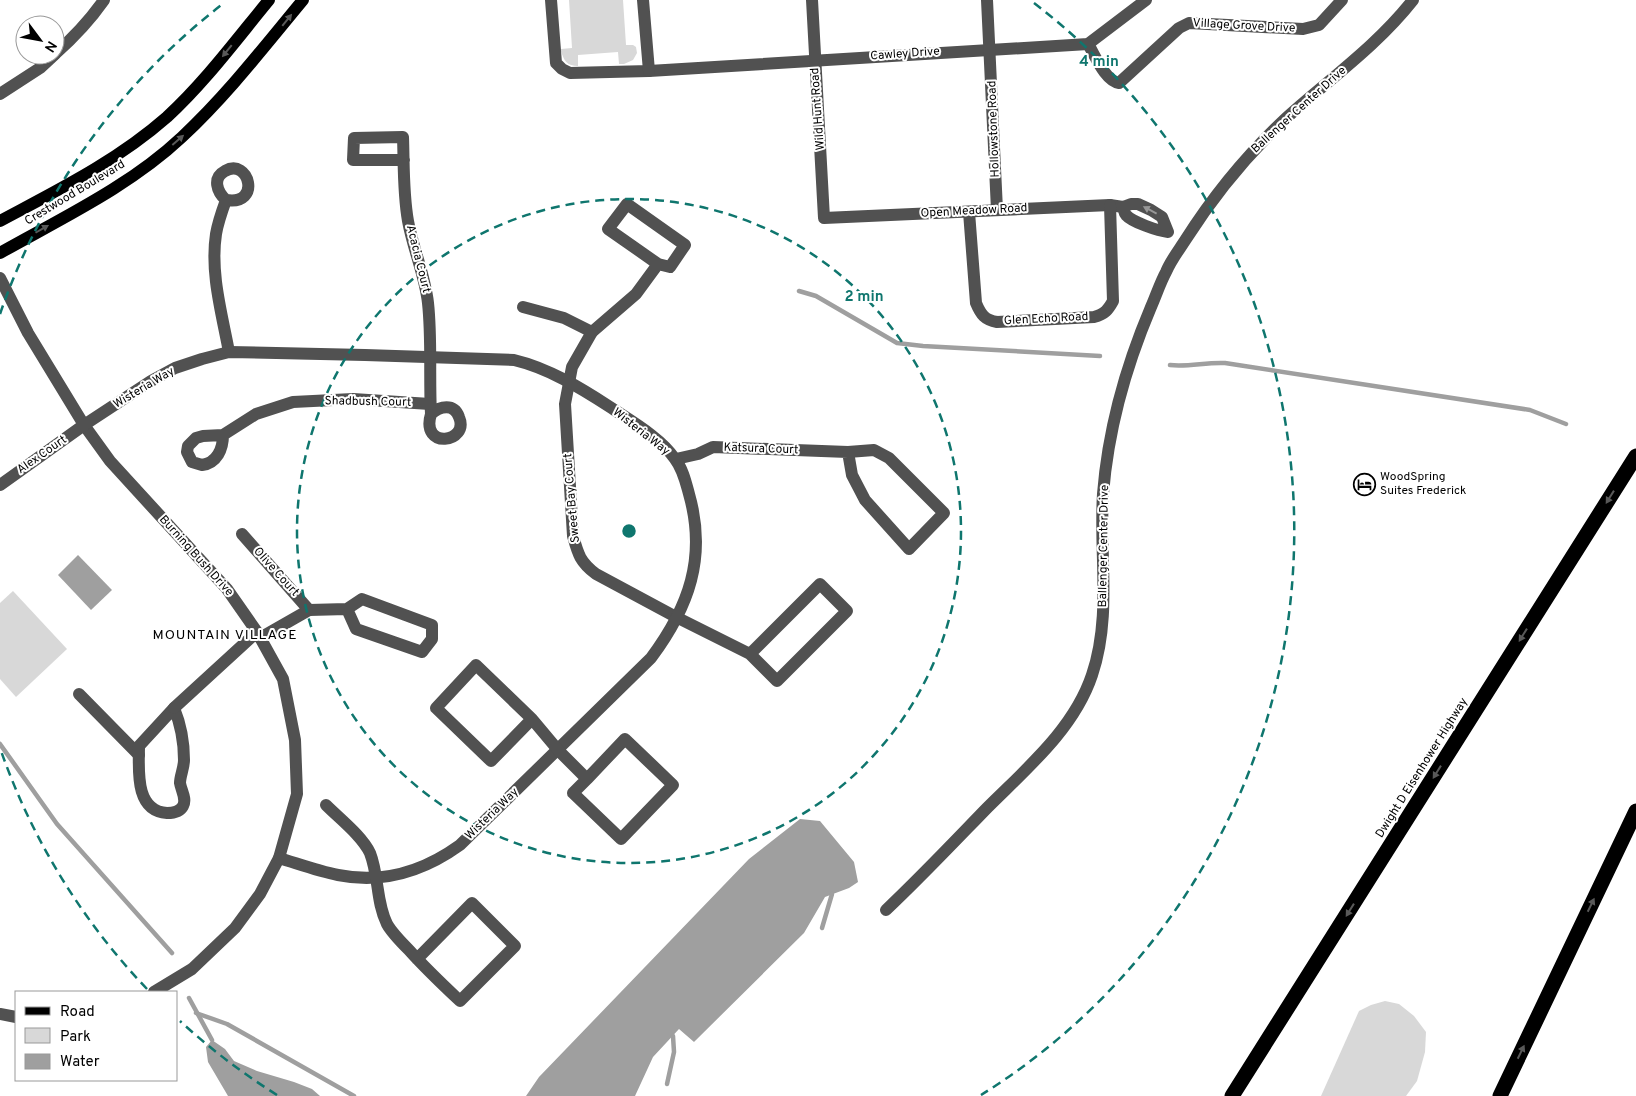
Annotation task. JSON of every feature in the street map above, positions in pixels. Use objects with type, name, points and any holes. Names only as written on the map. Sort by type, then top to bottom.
[{"type":"highway","name":"Dwight D Eisenhower Highway","points":[[1232,1096],[1636,456]]},
{"type":"highway","points":[[1500,1096],[1636,811]]},
{"type":"main road","name":"Crestwood Boulevard","points":[[0,221],[98,168],[167,117],[200,84],[269,0]]},
{"type":"main road","name":"Crestwood Boulevard","points":[[0,253],[116,187],[182,137],[235,83],[303,0]]},
{"type":"street","points":[[65,46],[94,14],[104,0]]},
{"type":"street","name":"Cawley Drive","points":[[550,0],[556,63],[570,74],[649,71],[1088,44]]},
{"type":"street","points":[[643,0],[649,71]]},
{"type":"street","name":"Wild Hunt Road","points":[[812,0],[824,218]]},
{"type":"street","name":"Hollowstone Road","points":[[988,0],[997,210]]},
{"type":"street","points":[[1088,44],[1146,0]]},
{"type":"street","name":"Village Grove Drive","points":[[1088,44],[1109,78],[1119,83],[1179,28],[1189,22],[1303,29],[1319,25],[1342,0]]},
{"type":"street","name":"Ballenger Center Drive","points":[[886,910],[1046,748],[1078,705],[1092,676],[1102,630],[1104,591],[1103,494],[1112,430],[1127,371],[1166,271],[1225,182],[1250,154],[1285,120],[1394,24],[1413,0]]},
{"type":"street","points":[[0,94],[43,65]]},
{"type":"street","name":"Acacia Court","points":[[404,160],[408,221],[428,303],[431,409]]},
{"type":"street","points":[[226,200],[216,235],[215,279],[229,352]]},
{"type":"street","points":[[627,204],[685,245],[670,267],[658,264],[608,229],[627,204]]},
{"type":"street","points":[[1116,206],[1126,216],[1135,221],[1160,231],[1168,232],[1184,242]]},
{"type":"street","name":"Open Meadow Road","points":[[824,218],[1116,206]]},
{"type":"street","name":"Glen Echo Road","points":[[969,212],[976,303],[981,315],[989,321],[997,322],[1094,317],[1102,315],[1108,310],[1113,301],[1116,206]]},
{"type":"street","name":"Sweet Bay Court","points":[[658,264],[636,294],[592,332],[572,367],[565,404],[573,536],[578,555],[585,566],[596,574],[750,654],[777,681],[847,611],[820,584],[750,654]]},
{"type":"street","name":"Burning Bush Drive","points":[[0,278],[28,333],[84,425],[110,461],[227,589],[258,635],[283,679],[296,740],[297,794],[280,858],[260,894],[235,928],[192,969],[156,991]]},
{"type":"street","points":[[523,307],[564,318],[592,332]]},
{"type":"street","name":"Wisteria Way","points":[[84,425],[151,381],[175,368],[229,352],[514,360],[531,364],[591,394],[666,448],[676,459],[684,476],[695,519],[697,546],[694,571],[688,593],[663,642],[650,658],[460,845],[444,856],[418,869],[393,877],[341,876],[280,858]]},
{"type":"street","name":"Shadbush Court","points":[[223,435],[256,414],[293,402],[353,399],[431,409]]},
{"type":"street","name":"Alex Court","points":[[0,485],[84,425]]},
{"type":"street","name":"Katsura Court","points":[[676,459],[698,454],[713,447],[848,452],[874,450],[889,458],[944,513],[908,549],[865,500],[852,475],[848,452]]},
{"type":"street","name":"Olive Court","points":[[242,534],[309,610]]},
{"type":"street","points":[[174,708],[182,727],[184,762],[180,782],[185,802],[182,808],[175,813],[164,813],[148,805],[144,798],[141,788],[139,746],[174,708],[258,635],[309,610],[347,608],[362,599],[432,625],[432,639],[422,652],[356,629],[347,608]]},
{"type":"street","points":[[532,719],[491,761],[436,708],[476,665],[532,719],[558,750],[587,779]]},
{"type":"street","points":[[79,694],[139,755]]},
{"type":"street","points":[[625,739],[674,785],[621,839],[573,793],[587,779],[625,739]]},
{"type":"street","points":[[326,805],[362,841],[370,853],[380,906],[388,924],[417,959],[460,1002],[515,946],[472,903],[417,959]]},
{"type":"street","points":[[0,1014],[15,1017]]},
{"type":"green space","points":[[569,0],[623,0],[626,45],[636,47],[637,53],[633,60],[619,64],[618,52],[578,55],[578,66],[566,62],[561,49],[572,48]]},
{"type":"green space","points":[[13,591],[67,649],[16,697],[0,679],[0,603]]},
{"type":"green space","points":[[1385,1001],[1399,1004],[1414,1016],[1426,1032],[1425,1052],[1417,1081],[1406,1096],[1321,1096],[1359,1011]]},
{"type":"water","points":[[78,555],[112,590],[91,610],[58,575]]},
{"type":"water","points":[[800,819],[820,821],[854,862],[858,882],[849,888],[825,897],[804,933],[694,1042],[679,1029],[653,1057],[635,1096],[526,1096],[539,1077],[749,859]]},
{"type":"water","points":[[212,1040],[225,1049],[234,1061],[257,1071],[312,1089],[320,1096],[228,1096],[208,1062],[206,1047]]},
{"type":"waterway","points":[[799,291],[816,296],[897,343],[1100,356]]},
{"type":"waterway","points":[[1170,365],[1225,363],[1530,410],[1566,424]]},
{"type":"waterway","points":[[0,744],[57,824],[172,953]]},
{"type":"waterway","points":[[822,928],[832,894]]},
{"type":"waterway","points":[[189,998],[212,1040]]},
{"type":"waterway","points":[[196,1013],[227,1024],[354,1096]]},
{"type":"waterway","points":[[667,1084],[674,1052],[673,1036]]},
{"type":"place","name":"WoodSpring Suites Frederick","points":[[1364,484]]},
{"type":"district","name":"MOUNTAIN VILLAGE","points":[[225,635]]}]
